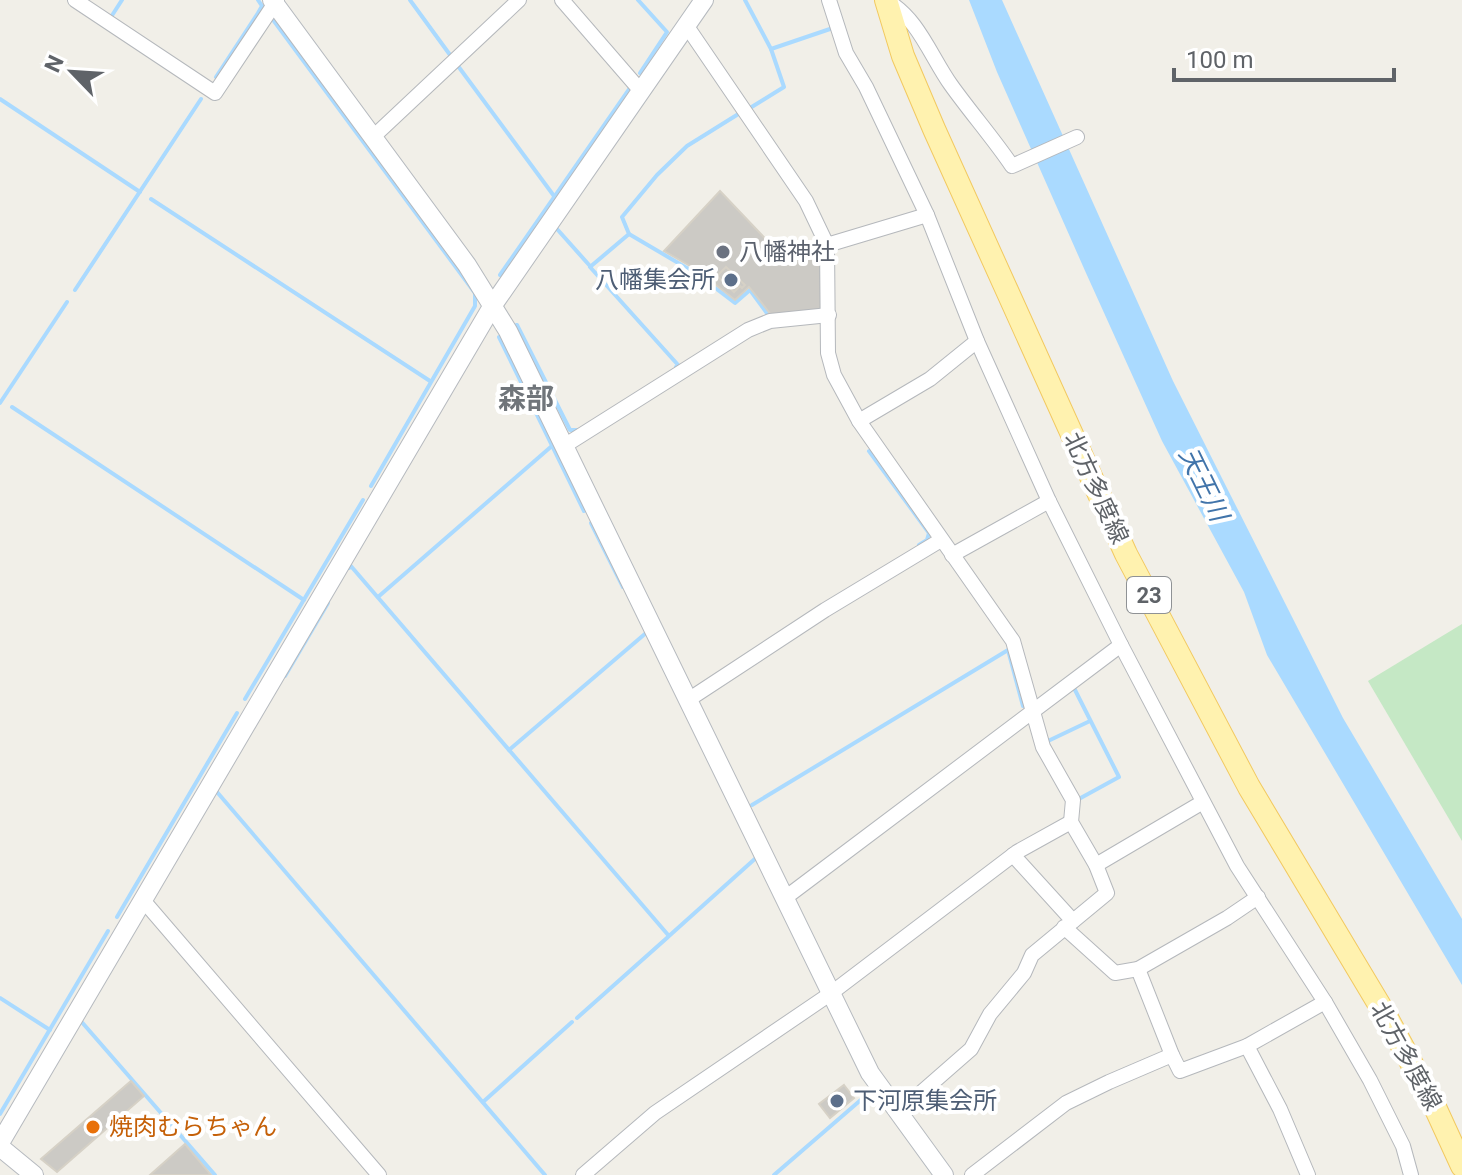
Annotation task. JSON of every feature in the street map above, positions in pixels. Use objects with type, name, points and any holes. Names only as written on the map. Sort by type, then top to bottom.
[{"type":"main road","name":"北方多度線","points":[[887,0],[903,56],[934,129],[1126,554],[1249,787],[1428,1092],[1462,1166]]},
{"type":"street","points":[[75,0],[215,93],[274,1],[493,305],[870,1073],[944,1175]]},
{"type":"street","points":[[372,138],[519,0]]},
{"type":"street","points":[[562,0],[640,90]]},
{"type":"street","points":[[34,1175],[0,1145],[493,305],[704,0]]},
{"type":"street","points":[[829,0],[846,53],[866,87],[927,215],[977,341],[1049,501],[1237,866],[1325,1002],[1370,1080],[1403,1146],[1411,1175]]},
{"type":"street","points":[[887,0],[916,29],[950,85],[1012,166],[1077,137]]},
{"type":"street","points":[[686,25],[806,201],[827,245],[828,353],[834,375],[859,421],[1013,641],[1043,747],[1073,800],[1071,822],[1096,865],[1107,893],[1032,955],[1024,973],[990,1014],[971,1049],[899,1112]]},
{"type":"street","points":[[827,245],[927,215]]},
{"type":"street","points":[[564,446],[748,330],[770,321],[829,315]]},
{"type":"street","points":[[859,421],[930,379],[977,341]]},
{"type":"street","points":[[952,555],[1049,501]]},
{"type":"street","points":[[688,700],[825,610],[941,540]]},
{"type":"street","points":[[785,898],[1121,645]]},
{"type":"street","points":[[1096,865],[1203,802]]},
{"type":"street","points":[[583,1175],[655,1113],[830,994],[1013,855],[1071,822]]},
{"type":"street","points":[[1013,855],[1068,924],[1115,973],[1138,969],[1258,897]]},
{"type":"street","points":[[142,899],[379,1175]]},
{"type":"street","points":[[1138,969],[1180,1071],[1247,1046],[1325,1002]]},
{"type":"street","points":[[1247,1046],[1280,1109],[1308,1175]]},
{"type":"street","points":[[972,1175],[1066,1103],[1172,1055]]},
{"type":"green space","points":[[1462,624],[1462,841],[1368,681]]},
{"type":"water","name":"天王川","points":[[969,0],[1002,0],[1173,381],[1343,718],[1462,919],[1462,985],[1267,655],[1244,592],[1162,441],[997,72]]},
{"type":"building","name":"八幡神社","points":[[720,191],[780,254],[821,248],[821,312],[772,316],[749,287],[735,300],[697,270],[664,251]]},
{"type":"building","name":"八幡集会所","points":[[726,267],[745,285],[742,288],[740,286],[734,292],[717,276]]},
{"type":"building","name":"焼肉むらちゃん","points":[[131,1081],[144,1096],[57,1172],[41,1159]]},
{"type":"building","name":"下河原集会所","points":[[844,1085],[854,1098],[830,1118],[819,1104]]},
{"type":"building","points":[[185,1144],[211,1175],[150,1175]]},
{"type":"waterway","points":[[111,17],[122,0]]},
{"type":"waterway","points":[[216,77],[262,6],[258,0]]},
{"type":"waterway","points":[[410,0],[453,59]]},
{"type":"waterway","points":[[638,0],[667,32],[640,73]]},
{"type":"waterway","points":[[745,0],[771,49],[784,87],[750,108]]},
{"type":"waterway","points":[[271,17],[475,293],[475,306],[371,486]]},
{"type":"waterway","points":[[771,49],[830,29]]},
{"type":"waterway","points":[[458,66],[554,196]]},
{"type":"waterway","points":[[500,275],[630,88]]},
{"type":"waterway","points":[[0,99],[140,192]]},
{"type":"waterway","points":[[75,290],[201,99]]},
{"type":"waterway","points":[[676,367],[679,366],[590,267],[629,234],[622,217],[657,175],[687,146],[740,113]]},
{"type":"waterway","points":[[151,199],[430,381]]},
{"type":"waterway","points":[[557,229],[590,266]]},
{"type":"waterway","points":[[629,234],[697,274],[735,303],[750,290],[769,316]]},
{"type":"waterway","points":[[0,403],[67,302]]},
{"type":"waterway","points":[[514,326],[517,325],[570,430],[577,430]]},
{"type":"waterway","points":[[499,337],[584,511]]},
{"type":"waterway","points":[[12,407],[304,600]]},
{"type":"waterway","points":[[378,597],[553,445]]},
{"type":"waterway","points":[[869,451],[929,533],[927,540],[919,545]]},
{"type":"waterway","points":[[245,699],[363,500]]},
{"type":"waterway","points":[[591,523],[623,587]]},
{"type":"waterway","points":[[349,568],[350,565],[669,936],[757,857]]},
{"type":"waterway","points":[[285,676],[328,603]]},
{"type":"waterway","points":[[509,750],[646,633]]},
{"type":"waterway","points":[[752,805],[1008,650],[1023,706]]},
{"type":"waterway","points":[[1073,686],[1119,777],[1077,800]]},
{"type":"waterway","points":[[117,917],[237,713]]},
{"type":"waterway","points":[[1048,741],[1090,721]]},
{"type":"waterway","points":[[217,792],[545,1175]]},
{"type":"waterway","points":[[0,1114],[108,931]]},
{"type":"waterway","points":[[577,1018],[668,937]]},
{"type":"waterway","points":[[0,998],[50,1030]]},
{"type":"waterway","points":[[80,1020],[215,1175]]},
{"type":"waterway","points":[[483,1102],[572,1022]]},
{"type":"waterway","points":[[774,1175],[870,1092]]},
{"type":"place","name":"八幡神社","points":[[723,252]]},
{"type":"place","name":"八幡集会所","points":[[731,280]]},
{"type":"place","name":"下河原集会所","points":[[837,1101]]},
{"type":"place","name":"焼肉むらちゃん","points":[[93,1127]]},
{"type":"district","name":"森部","points":[[526,398]]}]
